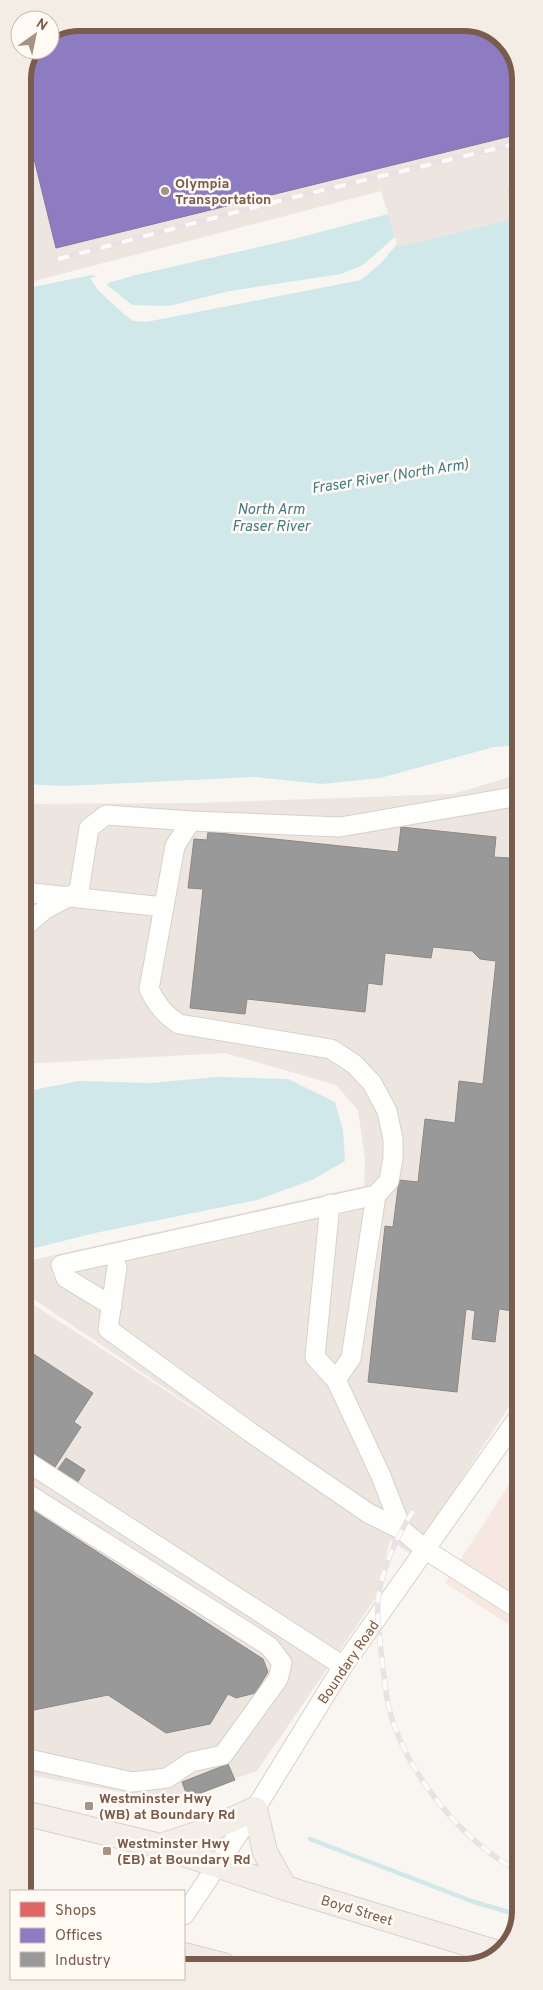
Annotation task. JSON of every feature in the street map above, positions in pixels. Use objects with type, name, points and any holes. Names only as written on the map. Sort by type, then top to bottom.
[{"type":"main road","points":[[160,1846],[206,1831],[255,1809],[265,1852],[285,1888]]},
{"type":"main road","name":"Boyd Street","points":[[31,1815],[160,1846],[285,1888],[490,1951]]},
{"type":"street","points":[[31,921],[44,910],[79,891],[89,828],[106,814],[191,821],[340,827],[512,797]]},
{"type":"street","points":[[191,821],[176,846],[148,989],[164,1014],[179,1024],[331,1049],[354,1064],[372,1083],[387,1112],[393,1139],[389,1181],[376,1196],[351,1358],[336,1380]]},
{"type":"street","points":[[31,893],[164,908]]},
{"type":"street","points":[[112,1306],[66,1278],[61,1264],[330,1204],[376,1196]]},
{"type":"street","points":[[330,1204],[315,1357],[336,1380],[380,1476],[402,1530]]},
{"type":"street","points":[[117,1267],[108,1329],[250,1432],[368,1513],[402,1530],[426,1550],[512,1605]]},
{"type":"street","name":"Boundary Road","points":[[185,1914],[255,1809],[343,1666],[512,1426]]},
{"type":"street","points":[[31,1464],[343,1666]]},
{"type":"street","points":[[31,1496],[269,1646],[282,1663],[278,1679],[223,1755],[191,1762],[167,1778],[132,1782],[31,1760]]},
{"type":"shaded area","name":"Olympia Transportation","points":[[79,31],[473,32],[488,38],[500,48],[511,70],[512,190],[506,189],[512,212],[512,219],[398,247],[381,191],[34,281],[31,276],[31,79],[35,61],[60,60],[60,36]]},
{"type":"shaded area","points":[[512,776],[512,1402],[412,1555],[390,1540],[375,1599],[257,1771],[170,1801],[31,1775],[31,1303],[239,1438],[31,1297],[31,1260],[364,1186],[365,1159],[358,1110],[336,1085],[225,1053],[31,1064],[31,804],[198,803],[453,794]]},
{"type":"shaded area","points":[[512,1480],[512,1627],[445,1583]]},
{"type":"water","name":"North Arm Fraser River","points":[[506,188],[512,190],[512,215]]},
{"type":"water","name":"North Arm Fraser River","points":[[387,211],[398,247],[512,219],[512,746],[494,747],[380,778],[322,784],[254,777],[66,786],[31,784],[31,287],[92,275],[108,280],[311,233]]},
{"type":"water","points":[[217,1077],[288,1079],[335,1102],[343,1130],[345,1161],[312,1180],[257,1200],[95,1233],[31,1249],[31,1090],[79,1081],[150,1083]]},
{"type":"pier","points":[[387,208],[388,214],[294,239],[136,275],[108,283],[107,285],[132,305],[169,306],[230,291],[341,274],[363,265],[395,237],[397,244],[381,263],[361,280],[146,322],[133,321],[125,315],[98,290],[90,278],[102,275],[108,277],[130,270],[310,230]]},
{"type":"building: Offices","name":"Olympia Transportation","points":[[79,31],[467,31],[482,35],[495,43],[505,55],[509,64],[512,79],[512,136],[56,248],[31,146],[31,79],[35,61],[60,60],[60,36]]},
{"type":"building: Industry","points":[[401,827],[496,837],[494,857],[510,858],[512,837],[512,1311],[499,1309],[495,1342],[472,1339],[475,1311],[466,1309],[457,1392],[368,1382],[385,1226],[393,1227],[399,1180],[418,1182],[425,1119],[455,1123],[459,1081],[483,1084],[496,961],[480,959],[472,951],[433,947],[431,958],[385,953],[382,985],[368,983],[365,1012],[247,999],[245,1014],[190,1008],[203,889],[188,888],[194,839],[207,840],[208,832],[398,852]]},
{"type":"building: Industry","points":[[31,1352],[93,1393],[74,1422],[81,1427],[55,1467],[31,1452]]},
{"type":"building: Industry","points":[[66,1458],[85,1470],[76,1485],[56,1472]]},
{"type":"building: Industry","points":[[31,1509],[263,1659],[268,1672],[255,1693],[236,1698],[228,1694],[210,1724],[166,1733],[108,1695],[34,1710],[31,1708]]},
{"type":"building: Industry","points":[[228,1764],[235,1780],[188,1798],[182,1782]]},
{"type":"waterway","points":[[310,1839],[474,1902],[512,1913]]},
{"type":"railway","points":[[58,259],[286,199],[512,145]]},
{"type":"railway","points":[[413,1511],[389,1557],[379,1595],[378,1627],[388,1704],[407,1754],[421,1778],[438,1801],[456,1823],[477,1842],[512,1867]]},
{"type":"place","name":"Olympia Transportation","points":[[165,191]]},
{"type":"place","name":"Westminster Hwy (WB) at Boundary Rd","points":[[89,1806]]},
{"type":"place","name":"Westminster Hwy (EB) at Boundary Rd","points":[[107,1851]]},
{"type":"water label","name":"Fraser River (North Arm)","points":[[390,476]]}]
